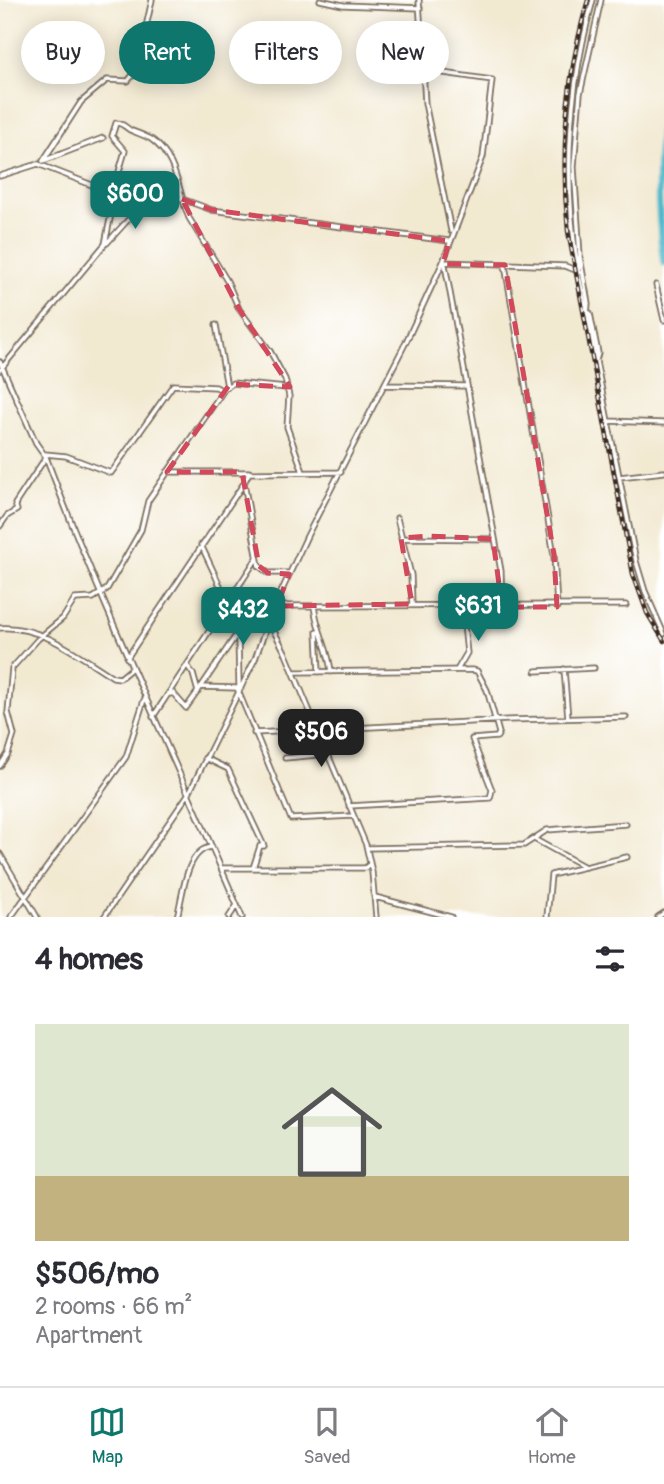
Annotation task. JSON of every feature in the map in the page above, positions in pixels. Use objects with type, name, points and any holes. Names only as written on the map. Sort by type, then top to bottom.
[{"type":"street","points":[[41,162],[81,103],[107,80],[128,81],[136,71],[152,0]]},
{"type":"street","points":[[320,0],[343,5],[420,8]]},
{"type":"street","points":[[419,0],[421,21]]},
{"type":"street","points":[[593,0],[575,78],[570,127],[568,183],[577,265],[636,561],[645,591],[664,634]]},
{"type":"street","points":[[596,362],[598,353],[580,254],[574,195],[576,128],[585,69],[601,0]]},
{"type":"street","points":[[104,917],[189,793],[239,690],[290,573],[444,263],[452,233],[483,158],[492,80],[449,73]]},
{"type":"street","points":[[424,84],[425,103],[452,233]]},
{"type":"street","points":[[105,244],[115,182],[125,151],[112,136],[118,122],[160,147],[179,182],[189,218],[227,281],[239,309],[270,351],[287,388],[287,427],[303,472]]},
{"type":"street","points":[[0,176],[103,138]]},
{"type":"street","points":[[41,162],[115,194],[147,199],[182,199],[212,210],[449,242]]},
{"type":"street","points":[[147,199],[105,244],[1,367],[44,455],[131,669],[189,793],[242,917]]},
{"type":"street","points":[[449,219],[453,222],[458,219]]},
{"type":"street","points":[[577,265],[580,254]]},
{"type":"street","points":[[444,263],[565,266],[578,271]]},
{"type":"street","points":[[444,263],[501,571],[502,607]]},
{"type":"street","points":[[505,265],[554,555],[557,607]]},
{"type":"street","points":[[656,285],[664,320]]},
{"type":"street","points":[[587,317],[589,311]]},
{"type":"street","points":[[216,325],[226,387]]},
{"type":"street","points":[[0,766],[8,754],[14,735],[8,712],[12,668],[43,634],[64,618],[75,599],[102,595],[136,540],[148,500],[226,387],[238,383],[287,388]]},
{"type":"street","points":[[44,455],[66,456],[111,473],[173,385],[216,387],[223,391]]},
{"type":"street","points":[[385,385],[467,386]]},
{"type":"street","points":[[607,421],[664,423]]},
{"type":"street","points":[[0,526],[7,516],[17,510],[15,504],[44,455]]},
{"type":"street","points":[[167,472],[341,472]]},
{"type":"street","points":[[127,658],[250,472]]},
{"type":"street","points":[[619,477],[664,472]]},
{"type":"street","points":[[244,483],[257,556],[263,572],[290,573]]},
{"type":"street","points":[[397,518],[411,575],[412,604]]},
{"type":"street","points":[[401,538],[428,536],[494,539]]},
{"type":"street","points":[[201,545],[228,600],[244,623]]},
{"type":"street","points":[[153,717],[257,556]]},
{"type":"street","points":[[170,694],[186,708],[262,597],[280,597]]},
{"type":"street","points":[[277,606],[626,605]]},
{"type":"street","points":[[314,606],[319,672]]},
{"type":"street","points":[[457,670],[467,653],[462,606]]},
{"type":"street","points":[[269,622],[293,672],[367,848],[376,917]]},
{"type":"street","points":[[0,628],[20,627],[43,634],[113,677],[120,678],[131,669]]},
{"type":"street","points":[[317,630],[330,656],[331,672]]},
{"type":"street","points":[[239,632],[239,690],[290,819],[353,816]]},
{"type":"street","points":[[187,665],[193,674],[198,692]]},
{"type":"street","points":[[536,671],[594,668]]},
{"type":"street","points":[[564,669],[568,718]]},
{"type":"street","points":[[293,672],[477,671],[488,690],[495,721],[500,729],[497,737],[472,739],[492,790],[490,798],[349,806]]},
{"type":"street","points":[[201,687],[239,690]]},
{"type":"street","points":[[10,917],[126,757],[144,699]]},
{"type":"street","points":[[254,733],[317,728],[626,717]]},
{"type":"street","points":[[285,758],[328,754]]},
{"type":"street","points":[[205,758],[228,769],[264,846],[260,846],[253,869]]},
{"type":"street","points":[[367,848],[524,845],[547,830],[626,824]]},
{"type":"street","points":[[534,839],[587,868]]},
{"type":"street","points":[[177,917],[189,871],[197,854],[212,846]]},
{"type":"street","points":[[0,854],[37,917]]},
{"type":"street","points":[[547,917],[551,875],[627,857]]},
{"type":"street","points":[[221,869],[369,866]]},
{"type":"street","points":[[375,897],[451,917]]},
{"type":"street","points":[[229,917],[236,905]]},
{"type":"street","points":[[658,917],[664,913]]},
{"type":"highlighted area","points":[[182,199],[212,210],[449,241],[443,264],[505,265],[554,555],[557,607],[502,607],[493,539],[428,536],[401,538],[412,604],[277,606],[289,574],[268,573],[259,566],[242,472],[167,472],[230,384],[290,387],[239,309]]},
{"type":"waterway","points":[[664,105],[658,184],[664,263]]},
{"type":"waterway","points":[[659,145],[664,143]]},
{"type":"railway","points":[[588,0],[574,57],[567,115],[565,173],[568,231],[633,574],[647,613],[664,641]]}]
